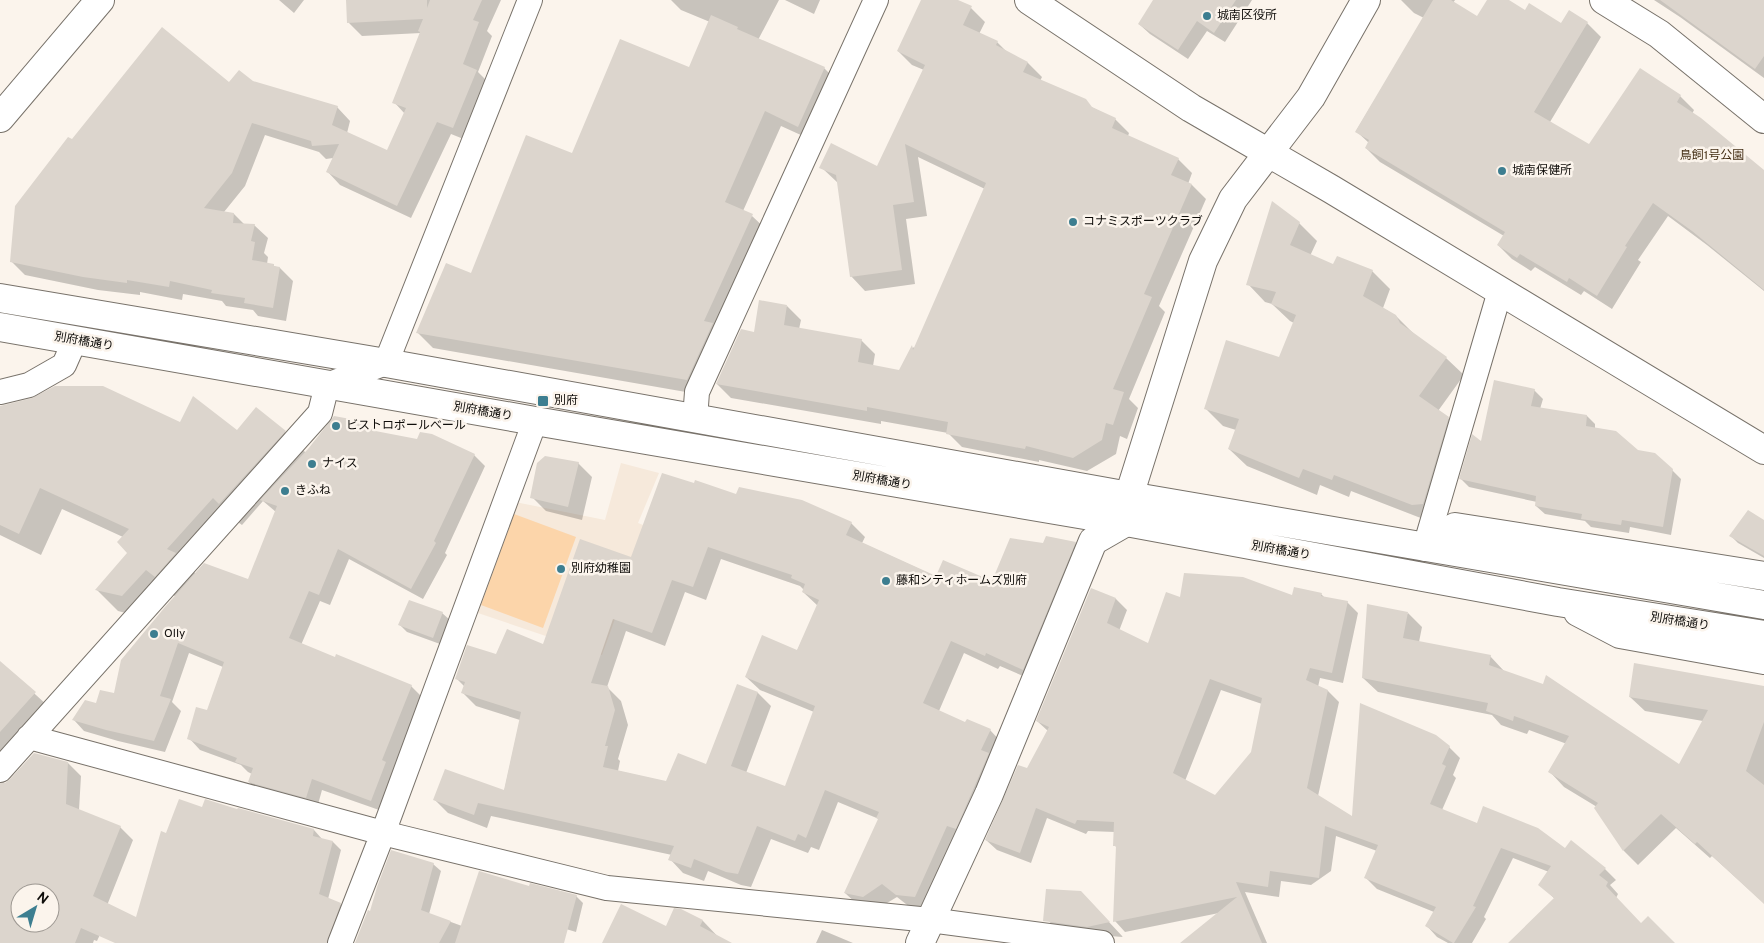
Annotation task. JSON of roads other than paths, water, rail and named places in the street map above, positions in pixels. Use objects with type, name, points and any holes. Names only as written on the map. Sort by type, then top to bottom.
[{"type":"main road","points":[[0,118],[100,0]]},
{"type":"main road","points":[[1029,0],[1191,108],[1339,194],[1764,450]]},
{"type":"main road","points":[[925,932],[988,794],[1093,541],[1127,510],[1204,261],[1233,199],[1311,97],[1366,0]]},
{"type":"main road","points":[[1604,0],[1659,34],[1764,119]]},
{"type":"main road","name":"別府橋通り","points":[[0,298],[386,363],[695,419],[1558,602],[1756,634]]},
{"type":"main road","name":"別府橋通り","points":[[0,327],[534,421],[1127,510],[1425,547],[1757,604]]},
{"type":"main road","points":[[1425,547],[1455,527],[1764,576]]},
{"type":"main road","points":[[1558,602],[1620,634],[1764,660]]},
{"type":"street","points":[[0,770],[320,413],[327,385],[386,363],[530,0]]},
{"type":"street","points":[[695,419],[697,392],[876,0]]},
{"type":"street","points":[[1425,547],[1500,291]]},
{"type":"street","points":[[0,392],[29,385],[64,365],[75,340]]},
{"type":"street","points":[[340,943],[383,833],[534,421]]},
{"type":"street","points":[[29,737],[383,833],[607,888],[925,932],[1102,943]]},
{"type":"place","name":"城南区役所","points":[[1207,16]]},
{"type":"place","name":"城南保健所","points":[[1502,171]]},
{"type":"place","name":"コナミスポーツクラブ","points":[[1073,222]]},
{"type":"place","name":"別府","points":[[543,401]]},
{"type":"place","name":"ビストロポールべール","points":[[336,426]]},
{"type":"place","name":"ナイス","points":[[312,464]]},
{"type":"place","name":"きふね","points":[[285,491]]},
{"type":"place","name":"別府幼稚園","points":[[561,569]]},
{"type":"place","name":"藤和シティホームズ別府","points":[[886,581]]},
{"type":"place","name":"Olly","points":[[154,634]]},
{"type":"park label","name":"鳥飼1号公園","points":[[1712,156]]}]
